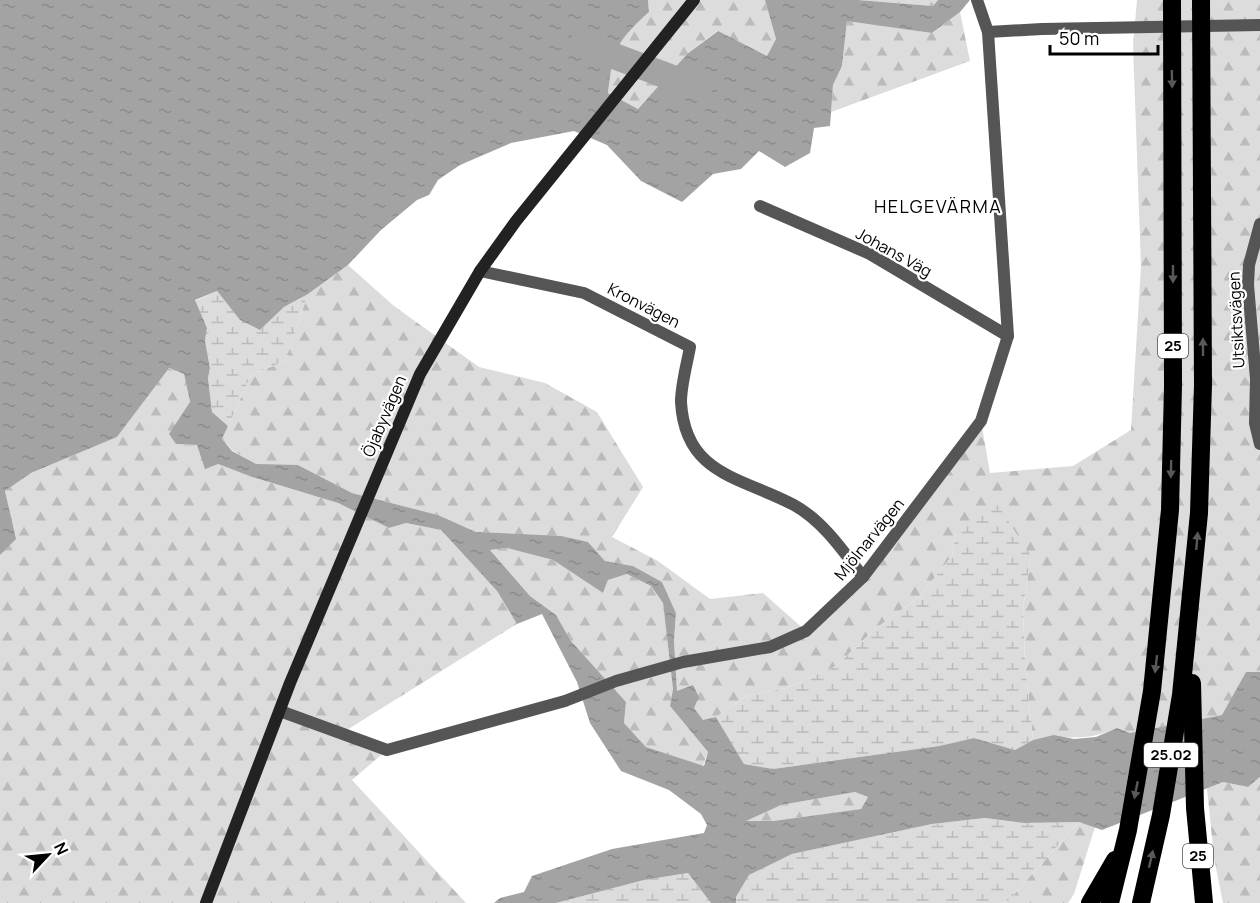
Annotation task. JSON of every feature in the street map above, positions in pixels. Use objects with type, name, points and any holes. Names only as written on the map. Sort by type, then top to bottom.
[{"type":"highway","name":"25","points":[[1110,903],[1126,837],[1152,691],[1162,618],[1170,510],[1173,386],[1172,0]]},
{"type":"highway","name":"25","points":[[1192,600],[1199,513],[1203,385],[1202,0]]},
{"type":"highway","name":"25.02","points":[[1140,903],[1187,696],[1192,600]]},
{"type":"highway","name":"25","points":[[1187,696],[1204,903]]},
{"type":"highway","points":[[1090,903],[1126,837]]},
{"type":"street","name":"Öjabyvägen","points":[[207,903],[280,711],[420,374],[480,271],[516,221],[694,0]]},
{"type":"street","name":"Mjölnarvägen","points":[[280,711],[387,750],[565,701],[616,681],[683,662],[770,647],[806,631],[863,577],[981,421],[1008,336],[988,32],[977,0]]},
{"type":"street","points":[[988,32],[1260,25]]},
{"type":"street","name":"Johans Väg","points":[[760,206],[870,254],[1008,336]]},
{"type":"street","name":"Utsiktsvägen","points":[[1260,224],[1249,265],[1248,285],[1256,379],[1255,423],[1260,444]]},
{"type":"street","name":"Kronvägen","points":[[480,271],[584,293],[690,348],[681,400],[688,436],[705,463],[796,506],[830,534],[863,577]]},
{"type":"green space","points":[[648,0],[765,0],[776,39],[767,57],[717,31],[687,54],[638,109],[608,94],[614,56],[622,40],[649,12]]},
{"type":"green space","points":[[858,0],[938,0],[933,6]]},
{"type":"green space","points":[[1137,0],[1260,0],[1260,672],[1246,672],[1223,715],[1130,733],[1117,728],[1093,736],[1033,740],[1025,663],[1023,608],[1031,556],[956,532],[952,556],[919,597],[875,629],[836,666],[786,688],[747,696],[716,717],[703,720],[677,692],[674,641],[676,613],[662,582],[633,566],[605,561],[588,542],[476,532],[438,515],[352,493],[298,465],[256,465],[232,450],[222,439],[251,375],[285,361],[308,294],[348,265],[394,306],[479,367],[545,383],[597,412],[643,487],[612,537],[658,561],[710,599],[763,593],[806,631],[863,577],[981,421],[990,473],[1073,466],[1131,430],[1141,266],[1133,45]]},
{"type":"green space","points":[[960,12],[970,61],[831,112],[833,85],[842,66],[847,20],[932,33]]},
{"type":"green space","points":[[217,291],[240,320],[260,330],[284,307],[308,294],[285,361],[251,375],[228,426],[212,412],[208,378],[210,368],[205,341],[207,328],[195,301]]},
{"type":"green space","points":[[168,368],[184,374],[190,402],[176,444],[197,445],[218,464],[252,477],[338,503],[389,528],[406,523],[441,530],[497,591],[517,624],[342,733],[387,750],[352,780],[466,903],[0,903],[0,555],[15,539],[5,491],[31,473],[117,437]]},
{"type":"green space","points":[[998,505],[1031,556],[1023,608],[1025,663],[1033,740],[1015,750],[974,738],[939,746],[773,769],[744,764],[716,717],[747,696],[786,688],[836,666],[875,629],[919,597],[952,556],[956,532]]},
{"type":"green space","points":[[507,548],[553,560],[603,593],[608,580],[627,574],[651,586],[663,603],[673,689],[670,706],[708,752],[703,766],[646,747],[624,723],[626,702],[571,641],[556,615],[530,596],[490,550]]},
{"type":"green space","points":[[1260,777],[1260,903],[1223,903],[1214,858],[1207,788],[1223,782],[1248,787]]},
{"type":"green space","points":[[855,792],[868,797],[861,809],[773,821],[744,821],[781,805]]},
{"type":"green space","points":[[985,818],[1024,823],[1079,822],[1008,901],[1000,903],[736,903],[736,897],[749,875],[792,854],[932,824]]},
{"type":"green space","points":[[1079,822],[1095,827],[1074,894],[1068,903],[1000,903],[1008,901]]},
{"type":"green space","points":[[688,873],[711,903],[556,903],[644,880]]},
{"type":"water","points":[[0,0],[648,0],[649,12],[629,31],[614,56],[608,93],[638,109],[687,54],[718,31],[767,56],[776,39],[765,0],[858,0],[933,6],[938,0],[970,0],[960,12],[932,33],[847,21],[842,66],[833,85],[830,126],[814,128],[810,153],[785,167],[759,151],[741,169],[713,174],[682,202],[641,181],[607,145],[574,131],[511,143],[460,165],[438,180],[429,195],[417,200],[381,230],[348,265],[308,294],[284,307],[260,330],[240,320],[217,291],[195,300],[207,328],[205,341],[210,368],[208,378],[212,412],[228,426],[222,439],[232,451],[256,464],[298,465],[352,493],[438,515],[476,532],[561,536],[588,542],[605,561],[633,566],[662,582],[676,613],[674,641],[677,691],[693,685],[699,697],[694,708],[703,720],[716,717],[744,764],[773,769],[939,746],[974,738],[1015,750],[1033,740],[1054,735],[1074,739],[1096,737],[1117,728],[1130,733],[1222,715],[1246,672],[1260,672],[1260,777],[1248,787],[1223,782],[1102,830],[1079,822],[1024,823],[985,818],[932,824],[792,854],[749,875],[736,897],[736,903],[711,903],[688,873],[644,880],[556,903],[494,903],[500,898],[524,892],[532,876],[612,849],[704,833],[707,825],[701,814],[669,790],[621,771],[590,723],[577,682],[542,614],[517,624],[497,591],[441,530],[406,523],[389,528],[338,503],[252,477],[218,464],[205,469],[197,445],[176,444],[169,434],[190,402],[184,374],[169,368],[117,437],[31,473],[5,491],[16,539],[0,555]],"holes":[[[507,548],[553,560],[603,593],[608,580],[627,574],[651,586],[663,603],[673,689],[670,706],[708,752],[704,766],[646,747],[624,723],[626,702],[571,641],[556,615],[530,596],[490,550]],[[855,792],[868,797],[861,809],[773,821],[746,821],[781,805]]]},
{"type":"waterway","points":[[582,44],[699,88]]},
{"type":"district","name":"HELGEVÄRMA","points":[[938,207]]}]
